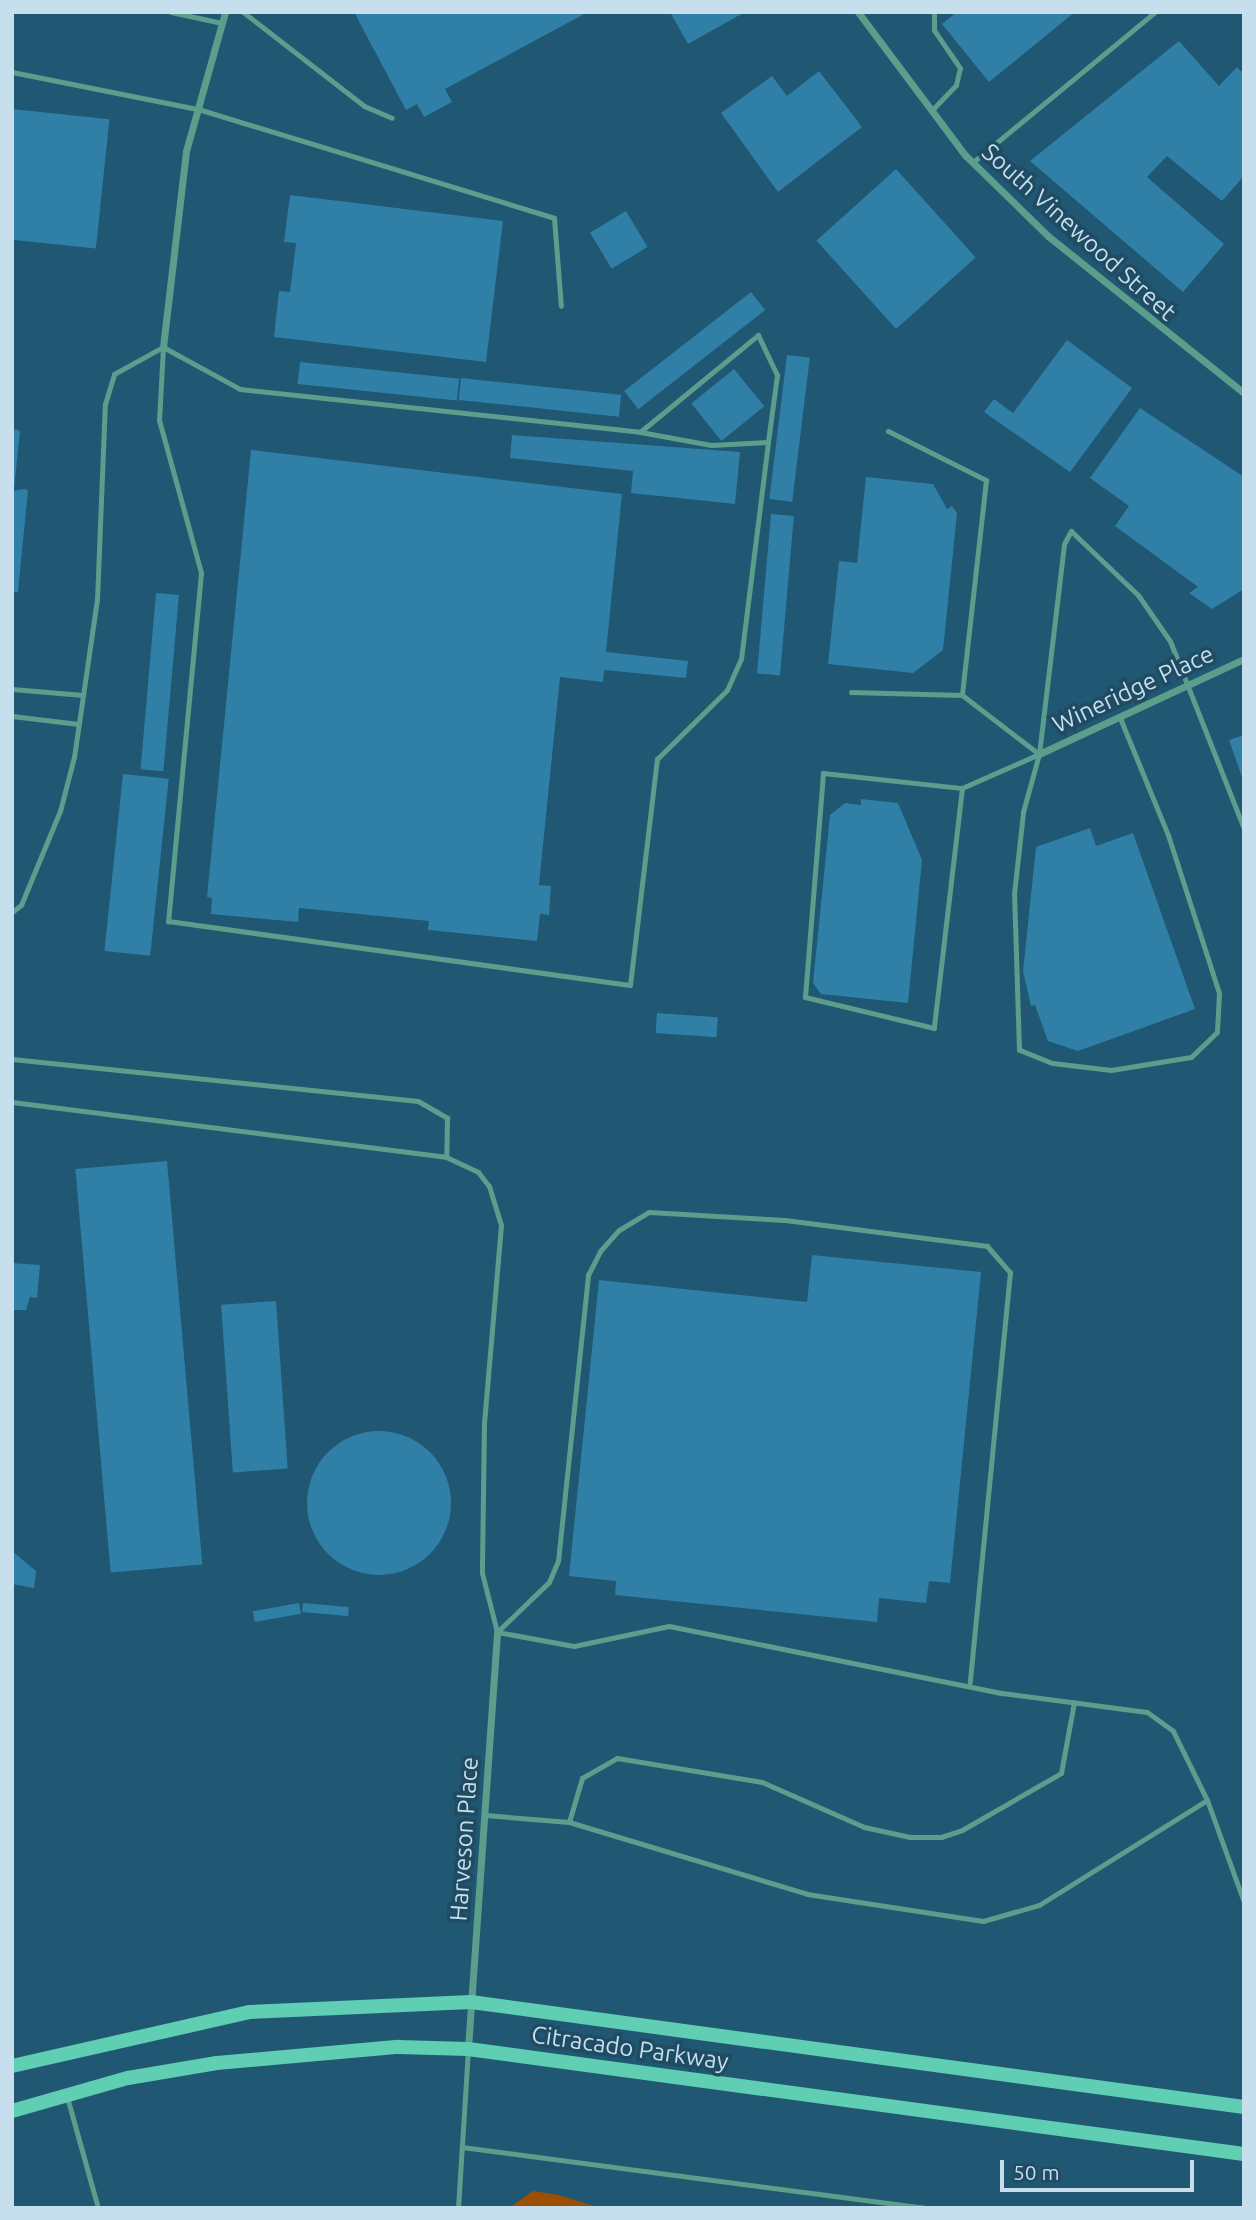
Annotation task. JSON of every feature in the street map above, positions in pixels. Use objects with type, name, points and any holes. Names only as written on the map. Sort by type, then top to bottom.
[{"type":"main road","name":"Citracado Parkway","points":[[12,2066],[249,2012],[471,2002],[1244,2107]]},
{"type":"main road","name":"Citracado Parkway","points":[[12,2111],[66,2094],[217,2063],[363,2049],[468,2049],[1244,2154]]},
{"type":"street","points":[[163,347],[186,151],[225,12]]},
{"type":"street","name":"South Vinewood Street","points":[[859,12],[931,111],[973,162],[1048,236],[1244,393]]},
{"type":"street","name":"Wineridge Place","points":[[1039,754],[1192,686],[1244,659]]},
{"type":"street","name":"Harveson Place","points":[[468,2049],[497,1632]]},
{"type":"lane","points":[[171,12],[222,23]]},
{"type":"lane","points":[[243,12],[364,106],[392,118]]},
{"type":"lane","points":[[931,111],[956,85],[960,68],[934,30],[934,12]]},
{"type":"lane","points":[[973,162],[1156,12]]},
{"type":"lane","points":[[12,72],[198,109],[554,218],[561,306]]},
{"type":"lane","points":[[163,347],[159,420],[201,573],[168,921],[630,985],[657,759],[727,690],[741,659],[777,375],[758,335],[640,432]]},
{"type":"lane","points":[[163,347],[240,389],[640,432],[711,445],[768,442]]},
{"type":"lane","points":[[12,912],[21,905],[60,811],[79,724],[103,533],[100,425],[114,374],[163,347]]},
{"type":"lane","points":[[888,430],[986,480],[962,695]]},
{"type":"lane","points":[[1120,718],[1168,835],[1219,993],[1217,1032],[1191,1057],[1111,1070],[1052,1063],[1019,1050],[1014,894],[1023,812],[1039,754],[1064,544],[1071,531],[1138,595],[1192,686],[1244,829]]},
{"type":"lane","points":[[12,689],[83,695]]},
{"type":"lane","points":[[851,692],[962,695],[1039,754]]},
{"type":"lane","points":[[12,716],[79,724]]},
{"type":"lane","points":[[962,788],[934,1028],[805,997],[823,773],[962,788],[1039,754]]},
{"type":"lane","points":[[12,1059],[418,1101],[447,1118],[446,1157]]},
{"type":"lane","points":[[12,1102],[446,1157],[478,1172],[489,1186],[501,1225],[484,1422],[482,1573],[497,1632]]},
{"type":"lane","points":[[497,1632],[549,1582],[558,1561],[589,1275],[600,1251],[619,1230],[649,1212],[785,1220],[987,1246],[1010,1272],[970,1684]]},
{"type":"lane","points":[[497,1632],[574,1646],[669,1626],[1163,1719],[1207,1800],[1244,1902]]},
{"type":"lane","points":[[569,1822],[582,1778],[617,1758],[762,1782],[864,1827],[910,1837],[941,1837],[962,1830],[1061,1773],[1074,1702]]},
{"type":"lane","points":[[485,1815],[569,1822],[807,1895],[984,1921],[1039,1905],[1207,1800]]},
{"type":"lane","points":[[458,2208],[468,2049]]},
{"type":"lane","points":[[66,2094],[98,2208]]},
{"type":"lane","points":[[462,2147],[928,2208]]},
{"type":"shaded area","points":[[12,12],[1244,12],[1244,2208],[12,2208]]},
{"type":"shaded area","points":[[533,2191],[559,2195],[600,2208],[509,2208]]},
{"type":"building","points":[[354,12],[588,12],[445,89],[452,102],[424,117],[417,104],[406,110]]},
{"type":"building","points":[[670,12],[745,12],[688,44]]},
{"type":"building","points":[[957,12],[1075,12],[989,82],[942,24]]},
{"type":"building","points":[[1179,41],[1219,86],[1237,67],[1244,74],[1244,176],[1222,201],[1167,156],[1147,177],[1224,244],[1183,292],[1030,161]]},
{"type":"building","points":[[819,71],[862,127],[778,192],[721,113],[772,76],[787,96]]},
{"type":"building","points":[[12,109],[109,119],[96,249],[12,240]]},
{"type":"building","points":[[896,169],[976,257],[896,329],[816,241]]},
{"type":"building","points":[[290,195],[503,221],[486,362],[274,337],[279,291],[290,292],[296,243],[284,242]]},
{"type":"building","points":[[626,211],[648,247],[612,269],[590,233]]},
{"type":"building","points":[[751,292],[765,310],[638,409],[624,391]]},
{"type":"building","points":[[1067,340],[1132,388],[1070,472],[984,412],[994,399],[1013,413]]},
{"type":"building","points":[[787,355],[810,358],[792,502],[769,499]]},
{"type":"building","points":[[300,362],[459,379],[457,401],[298,384]]},
{"type":"building","points":[[734,369],[764,406],[721,441],[691,404]]},
{"type":"building","points":[[461,378],[621,395],[619,417],[459,400]]},
{"type":"building","points":[[1140,408],[1244,477],[1244,589],[1212,609],[1189,593],[1198,587],[1115,526],[1129,506],[1090,478]]},
{"type":"building","points":[[16,429],[20,431],[14,490],[12,433]]},
{"type":"building","points":[[512,435],[740,452],[735,504],[631,493],[633,471],[510,458]]},
{"type":"building","points":[[251,450],[622,494],[606,652],[688,661],[686,678],[604,670],[603,682],[560,677],[539,885],[551,886],[549,915],[540,914],[537,941],[428,930],[429,921],[299,908],[298,922],[211,914],[212,898],[207,897]]},
{"type":"building","points":[[866,477],[933,484],[947,509],[952,506],[957,513],[943,650],[913,673],[828,664],[839,561],[857,563]]},
{"type":"building","points":[[28,490],[18,592],[12,592],[12,491]]},
{"type":"building","points":[[771,514],[794,516],[780,675],[757,673]]},
{"type":"building","points":[[156,593],[179,595],[163,771],[141,769]]},
{"type":"building","points":[[1244,735],[1244,780],[1243,780],[1229,740]]},
{"type":"building","points":[[123,774],[169,779],[150,956],[104,951]]},
{"type":"building","points":[[861,799],[898,803],[922,860],[908,1003],[821,994],[813,983],[830,815],[845,803],[861,805]]},
{"type":"building","points":[[1090,828],[1096,846],[1133,833],[1195,1009],[1078,1051],[1048,1041],[1035,1005],[1031,1006],[1023,971],[1036,847]]},
{"type":"building","points":[[657,1013],[718,1017],[716,1037],[656,1033]]},
{"type":"building","points":[[167,1161],[202,1564],[111,1572],[75,1169]]},
{"type":"building","points":[[812,1255],[981,1272],[950,1583],[929,1581],[926,1603],[879,1598],[877,1622],[615,1595],[616,1581],[569,1576],[599,1280],[807,1302]]},
{"type":"building","points":[[12,1263],[40,1265],[37,1298],[30,1297],[26,1310],[13,1310]]},
{"type":"building","points":[[276,1301],[288,1469],[233,1472],[221,1305]]},
{"type":"building","points":[[379,1431],[407,1436],[430,1452],[446,1475],[451,1503],[446,1531],[430,1554],[407,1570],[379,1575],[351,1570],[328,1554],[312,1531],[307,1503],[312,1475],[328,1452],[351,1436]]},
{"type":"building","points":[[12,1551],[36,1571],[34,1588],[12,1584]]},
{"type":"building","points":[[299,1603],[301,1614],[255,1622],[253,1611]]},
{"type":"building","points":[[303,1603],[349,1607],[348,1616],[302,1612]]}]
